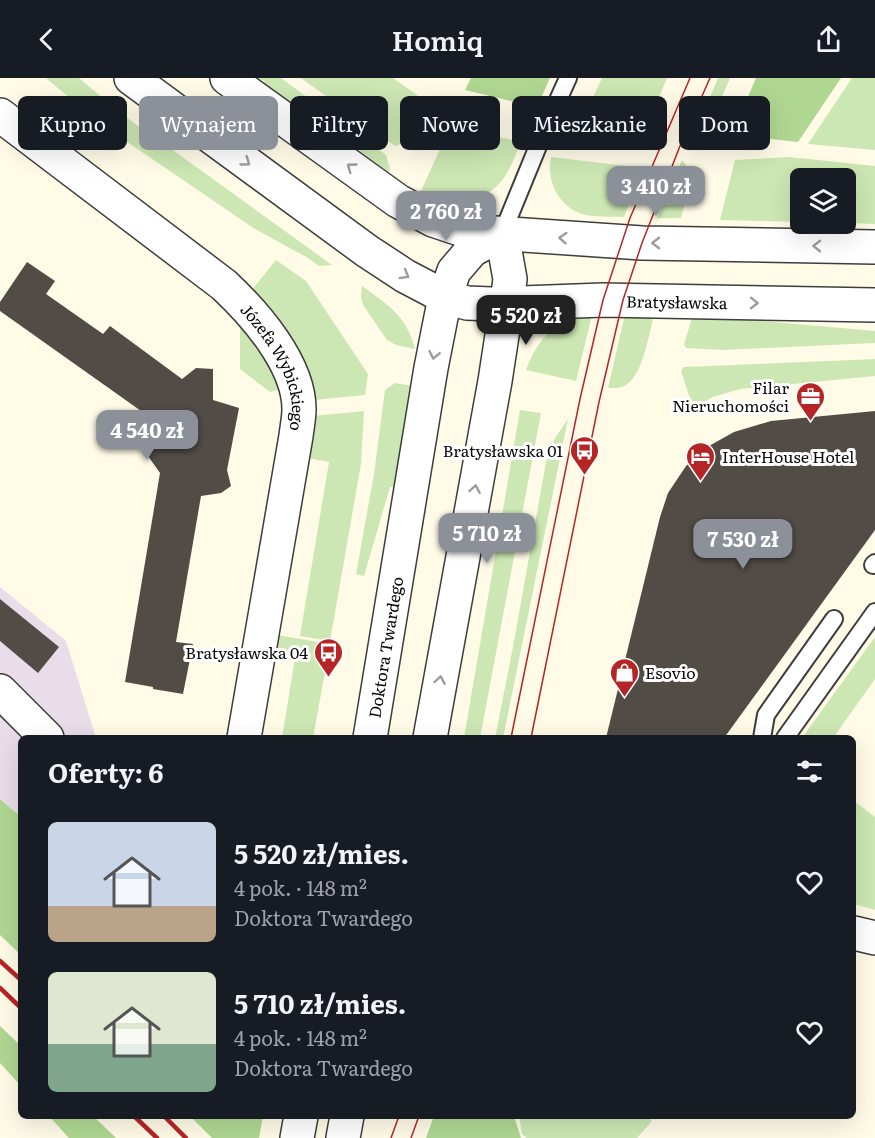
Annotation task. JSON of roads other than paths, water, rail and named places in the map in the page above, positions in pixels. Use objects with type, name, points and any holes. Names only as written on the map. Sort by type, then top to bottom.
[{"type":"street","points":[[131,78],[367,251],[405,276],[445,297]]},
{"type":"street","points":[[227,78],[398,201],[433,220],[466,231],[642,243],[875,247]]},
{"type":"street","name":"Józefa Wybickiego","points":[[0,115],[224,285],[260,323],[287,364],[299,407],[296,436],[245,735]]},
{"type":"street","points":[[431,735],[507,303],[510,279],[502,234]]},
{"type":"street","name":"Doktora Twardego","points":[[370,735],[431,368],[445,297],[454,271],[472,250],[502,234]]},
{"type":"street","name":"Bratysławska","points":[[445,297],[467,303],[491,304],[603,300],[875,305]]},
{"type":"street","points":[[0,691],[44,735]]},
{"type":"street","points":[[856,933],[875,938]]},
{"type":"street","points":[[297,1138],[300,1119]]},
{"type":"street","points":[[343,1138],[346,1119]]},
{"type":"lane","points":[[502,234],[568,78]]},
{"type":"lane","points":[[787,735],[875,612]]},
{"type":"lane","points":[[763,735],[766,715],[834,619]]},
{"type":"tram line","points":[[512,735],[580,399],[603,300],[630,218],[690,78]]},
{"type":"tram line","points":[[532,735],[599,402],[623,300],[642,243],[680,146],[710,78]]},
{"type":"tram line","points":[[391,1138],[398,1119]]},
{"type":"tram line","points":[[411,1138],[418,1119]]},
{"type":"railway","points":[[0,961],[18,977]]},
{"type":"railway","points":[[0,988],[18,1005]]},
{"type":"railway","points":[[137,1119],[157,1138]]},
{"type":"railway","points":[[167,1119],[186,1138]]},
{"type":"place","name":"Filar Nieruchomości","points":[[810,422]]},
{"type":"place","name":"Bratysławska 01","points":[[584,476]]},
{"type":"place","name":"InterHouse Hotel","points":[[701,482]]},
{"type":"place","name":"Bratysławska 04","points":[[329,678]]},
{"type":"place","name":"Esovio","points":[[624,698]]}]
